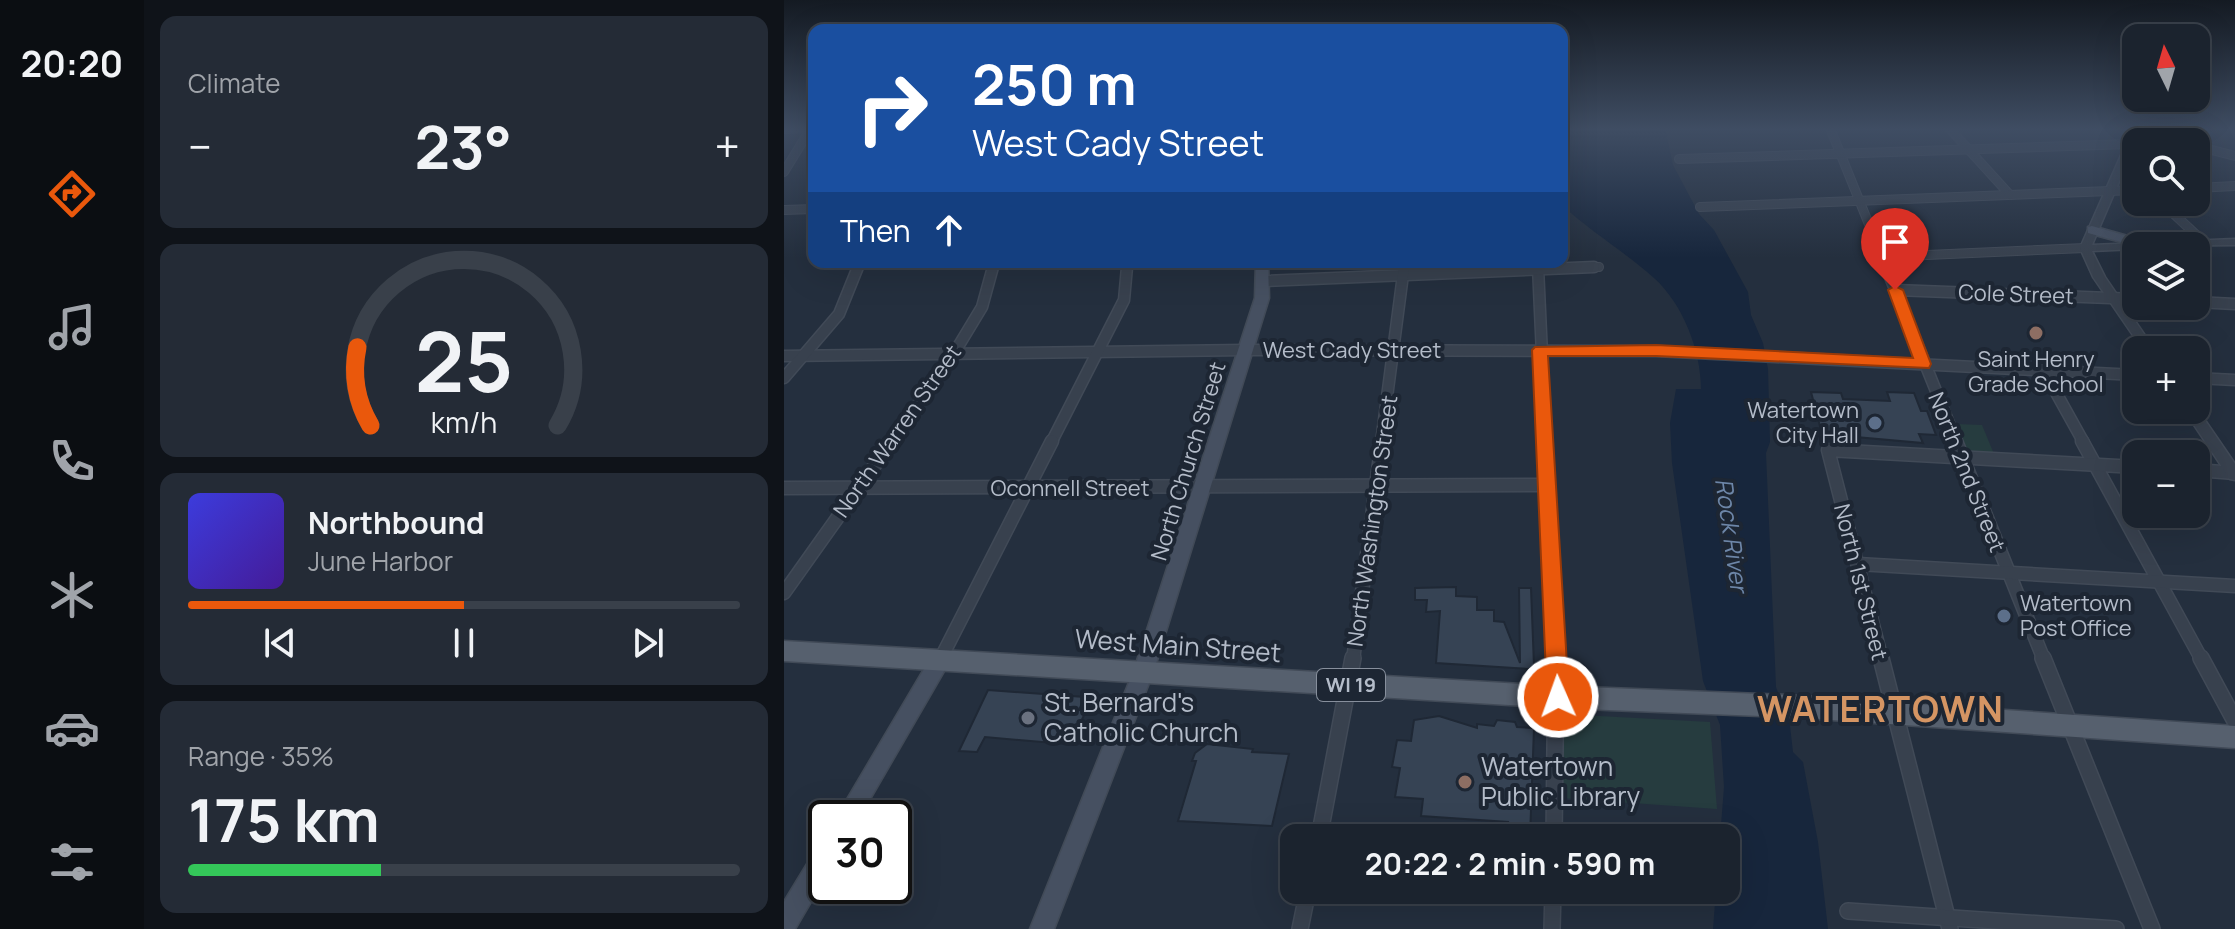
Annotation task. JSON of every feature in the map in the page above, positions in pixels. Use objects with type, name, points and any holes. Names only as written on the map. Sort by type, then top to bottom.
[{"type":"main road","points":[[2092,230],[2122,238]]},
{"type":"main road","name":"North Church Street","points":[[1042,929],[1144,670],[1262,298],[1263,268]]},
{"type":"main road","name":"West Main Street","points":[[784,651],[1558,697],[1893,713]]},
{"type":"main road","points":[[858,800],[940,660]]},
{"type":"main road","name":"WI 19","points":[[1893,713],[2235,737]]},
{"type":"main road","points":[[784,925],[808,884]]},
{"type":"street","name":"North 2nd Street","points":[[1848,171],[1960,458],[2152,929]]},
{"type":"street","points":[[1989,171],[2010,195]]},
{"type":"street","points":[[2118,171],[2085,248],[2089,262],[2139,336]]},
{"type":"street","points":[[2210,187],[2235,186]]},
{"type":"street","points":[[1700,207],[2122,191]]},
{"type":"street","points":[[784,210],[808,209]]},
{"type":"street","points":[[2176,216],[2193,232]]},
{"type":"street","points":[[2210,243],[2235,242]]},
{"type":"street","points":[[1882,257],[2122,246]]},
{"type":"street","points":[[1568,266],[1599,267]]},
{"type":"street","points":[[784,378],[845,305],[858,268]]},
{"type":"street","name":"North Warren Street","points":[[784,593],[953,355],[982,307],[993,268]]},
{"type":"street","points":[[940,660],[1124,300],[1127,268]]},
{"type":"street","name":"North Washington Street","points":[[1322,824],[1350,685],[1405,268]]},
{"type":"street","points":[[1264,281],[1508,268]]},
{"type":"street","points":[[1537,268],[1558,697],[1554,824]]},
{"type":"street","name":"Cole Street","points":[[1895,290],[2122,298]]},
{"type":"street","points":[[2210,303],[2230,304],[2235,315]]},
{"type":"street","name":"West Cady Street","points":[[784,356],[1540,350],[1689,353],[2122,374]]},
{"type":"street","points":[[2044,371],[2235,721]]},
{"type":"street","points":[[2210,379],[2235,380]]},
{"type":"street","points":[[2201,424],[2234,473]]},
{"type":"street","name":"North 1st Street","points":[[1949,923],[1828,450],[1960,458]]},
{"type":"street","points":[[1960,458],[2122,466]]},
{"type":"street","points":[[2210,471],[2234,473]]},
{"type":"street","name":"Oconnell Street","points":[[784,488],[1548,485]]},
{"type":"street","points":[[1858,564],[2235,586]]},
{"type":"street","points":[[1300,929],[1305,904]]},
{"type":"street","points":[[1552,929],[1553,904]]},
{"type":"street","points":[[1848,911],[1949,923],[2116,929]]},
{"type":"green space","points":[[1956,424],[1982,425],[1994,454],[1968,452]]},
{"type":"green space","points":[[1562,714],[1710,722],[1717,809],[1561,798]]},
{"type":"water","name":"Rock River","points":[[1568,171],[1676,171],[1699,214],[1714,230],[1748,292],[1751,315],[1763,343],[1768,369],[1770,442],[1766,453],[1776,687],[1790,726],[1793,752],[1803,762],[1818,842],[1828,929],[1713,929],[1715,904],[1740,904],[1740,824],[1721,824],[1724,787],[1720,725],[1703,681],[1672,463],[1670,423],[1676,389],[1701,389],[1700,374],[1694,344],[1682,315],[1664,289],[1568,210]]},
{"type":"building","name":"Watertown City Hall","points":[[1811,392],[1841,393],[1843,399],[1890,401],[1887,392],[1914,393],[1921,411],[1927,411],[1936,435],[1919,434],[1923,443],[1822,434]]},
{"type":"building","points":[[1456,587],[1456,596],[1477,597],[1477,610],[1494,610],[1494,621],[1504,622],[1520,663],[1519,588],[1531,588],[1534,666],[1529,669],[1436,663],[1440,611],[1426,612],[1427,600],[1415,600],[1415,588]]},
{"type":"building","name":"St. Bernard's Catholic Church","points":[[988,690],[1085,697],[1079,710],[1086,711],[1078,728],[1071,727],[1065,744],[985,737],[977,752],[959,751]]},
{"type":"building","name":"Watertown Public Library","points":[[1439,716],[1477,728],[1477,724],[1494,726],[1497,720],[1515,722],[1517,727],[1534,728],[1530,824],[1421,816],[1423,799],[1395,797],[1400,768],[1392,767],[1397,740],[1411,741],[1414,720]]},
{"type":"building","points":[[1207,744],[1253,749],[1252,752],[1289,754],[1272,826],[1178,821],[1196,761],[1192,761],[1195,753]]},
{"type":"place","name":"Saint Henry Grade School","points":[[2036,333]]},
{"type":"place","name":"Watertown City Hall","points":[[1875,423]]},
{"type":"place","name":"Watertown Post Office","points":[[2004,616]]},
{"type":"place","name":"St. Bernard's Catholic Church","points":[[1028,718]]},
{"type":"place","name":"Watertown Public Library","points":[[1465,782]]},
{"type":"district","name":"WATERTOWN","points":[[1881,709]]},
{"type":"route","points":[[1558,697],[1540,350],[1656,351],[1923,364],[1895,290]]}]
